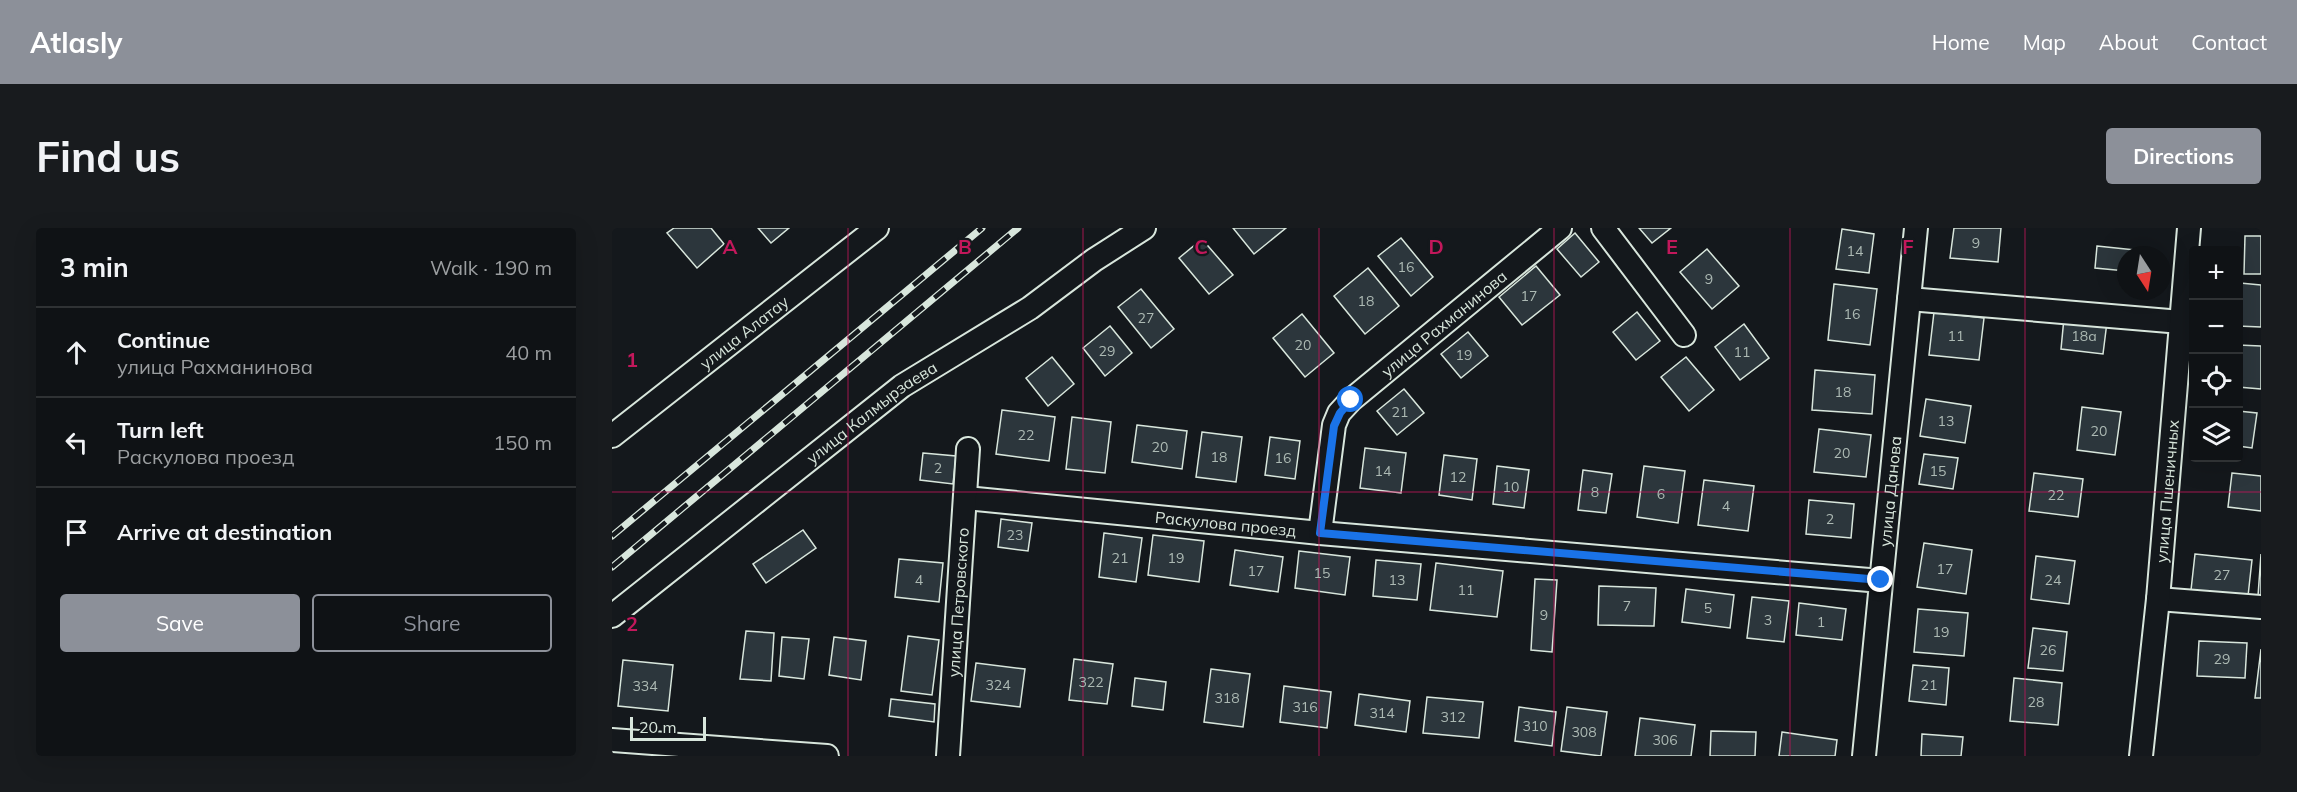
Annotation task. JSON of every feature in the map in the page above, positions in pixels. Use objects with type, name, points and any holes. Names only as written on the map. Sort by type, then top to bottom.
[{"type":"street","name":"улица Алатау","points":[[612,436],[877,228]]},
{"type":"street","name":"улица Калмырзаева","points":[[612,616],[902,386],[1030,308],[1144,228]]},
{"type":"street","name":"улица Рахманинова","points":[[1320,533],[1334,426],[1340,413],[1351,400],[1560,228]]},
{"type":"street","points":[[1604,228],[1684,335]]},
{"type":"street","name":"улица Данова","points":[[1864,756],[1916,228]]},
{"type":"street","name":"улица Пшеничных","points":[[2141,756],[2158,599],[2189,228]]},
{"type":"street","points":[[1909,299],[2181,322]]},
{"type":"street","name":"улица Петровского","points":[[948,756],[968,448]]},
{"type":"street","name":"Раскулова проезд","points":[[966,498],[1320,533],[1881,580]]},
{"type":"street","points":[[2158,599],[2261,607]]},
{"type":"street","points":[[612,740],[827,756]]},
{"type":"building","points":[[674,228],[711,228],[724,244],[697,268],[667,233]]},
{"type":"building","points":[[758,228],[789,228],[771,243]]},
{"type":"building","points":[[1233,228],[1286,228],[1254,254]]},
{"type":"building","points":[[1639,228],[1671,228],[1652,243]]},
{"type":"building","points":[[1954,228],[2001,228],[1998,262],[1950,258]]},
{"type":"building","points":[[1842,229],[1874,234],[1869,273],[1836,269]]},
{"type":"building","points":[[1575,233],[1599,262],[1581,277],[1557,249]]},
{"type":"building","points":[[2245,236],[2261,236],[2261,274],[2244,274]]},
{"type":"building","points":[[1401,238],[1433,277],[1411,296],[1378,256]]},
{"type":"building","points":[[1202,239],[1233,275],[1209,294],[1179,258]]},
{"type":"building","points":[[2097,246],[2117,248],[2117,270],[2095,268]]},
{"type":"building","points":[[1707,249],[1739,286],[1712,309],[1680,272]]},
{"type":"building","points":[[1536,266],[1560,295],[1522,325],[1499,297]]},
{"type":"building","points":[[1368,268],[1399,306],[1365,334],[1334,296]]},
{"type":"building","points":[[2243,283],[2261,285],[2261,327],[2243,326]]},
{"type":"building","points":[[1834,284],[1877,289],[1870,345],[1828,340]]},
{"type":"building","points":[[1141,289],[1174,329],[1151,348],[1118,307]]},
{"type":"building","points":[[1637,312],[1660,341],[1636,360],[1613,332]]},
{"type":"building","points":[[1934,312],[1984,318],[1979,360],[1929,355]]},
{"type":"building","points":[[1302,314],[1334,353],[1305,377],[1273,338]]},
{"type":"building","points":[[2064,318],[2107,322],[2103,354],[2061,349]]},
{"type":"building","points":[[1744,324],[1769,358],[1740,380],[1715,347]]},
{"type":"building","points":[[1110,326],[1132,353],[1105,376],[1083,348]]},
{"type":"building","points":[[1468,332],[1488,356],[1461,378],[1441,354]]},
{"type":"building","points":[[2243,345],[2261,346],[2261,389],[2243,387]]},
{"type":"building","points":[[1052,357],[1074,384],[1048,406],[1026,378]]},
{"type":"building","points":[[1686,357],[1714,390],[1689,411],[1661,377]]},
{"type":"building","points":[[1815,370],[1875,375],[1872,414],[1812,410]]},
{"type":"building","points":[[1404,389],[1424,413],[1397,435],[1377,411]]},
{"type":"building","points":[[1926,399],[1971,406],[1965,443],[1920,436]]},
{"type":"building","points":[[2082,407],[2121,412],[2115,455],[2077,450]]},
{"type":"building","points":[[1002,410],[1055,417],[1049,461],[996,454]]},
{"type":"building","points":[[2243,412],[2257,413],[2252,448],[2243,447]]},
{"type":"building","points":[[1072,417],[1111,422],[1105,473],[1066,469]]},
{"type":"building","points":[[1137,425],[1187,431],[1182,469],[1132,462]]},
{"type":"building","points":[[1819,429],[1871,435],[1866,477],[1814,472]]},
{"type":"building","points":[[1202,432],[1242,437],[1236,482],[1196,477]]},
{"type":"building","points":[[1270,437],[1300,441],[1295,479],[1265,475]]},
{"type":"building","points":[[1365,448],[1406,453],[1401,493],[1360,488]]},
{"type":"building","points":[[923,453],[956,456],[953,484],[920,480]]},
{"type":"building","points":[[1924,454],[1958,458],[1953,489],[1919,484]]},
{"type":"building","points":[[1444,455],[1477,459],[1472,500],[1439,495]]},
{"type":"building","points":[[1497,466],[1529,470],[1524,508],[1493,504]]},
{"type":"building","points":[[1644,466],[1685,471],[1678,523],[1637,517]]},
{"type":"building","points":[[1583,470],[1612,474],[1606,513],[1578,510]]},
{"type":"building","points":[[2034,473],[2083,479],[2078,517],[2029,511]]},
{"type":"building","points":[[2232,473],[2261,476],[2261,511],[2228,507]]},
{"type":"building","points":[[1704,480],[1754,486],[1748,531],[1698,525]]},
{"type":"building","points":[[1809,500],[1854,504],[1851,538],[1806,534]]},
{"type":"building","points":[[1001,519],[1032,523],[1028,551],[998,547]]},
{"type":"building","points":[[803,530],[816,548],[766,583],[753,564]]},
{"type":"building","points":[[1104,533],[1142,538],[1136,582],[1099,577]]},
{"type":"building","points":[[1153,535],[1204,541],[1199,582],[1148,575]]},
{"type":"building","points":[[1924,543],[1972,550],[1966,594],[1917,587]]},
{"type":"building","points":[[1235,550],[1283,557],[1278,592],[1230,585]]},
{"type":"building","points":[[1299,551],[1350,557],[1345,595],[1295,588]]},
{"type":"building","points":[[2195,554],[2252,560],[2248,596],[2191,590]]},
{"type":"building","points":[[2261,554],[2261,596],[2258,596]]},
{"type":"building","points":[[2036,556],[2075,561],[2069,604],[2031,599]]},
{"type":"building","points":[[899,559],[943,563],[939,602],[895,597]]},
{"type":"building","points":[[1376,560],[1421,564],[1417,600],[1373,596]]},
{"type":"building","points":[[1436,563],[1503,571],[1497,617],[1430,610]]},
{"type":"building","points":[[1535,579],[1557,580],[1552,652],[1531,650]]},
{"type":"building","points":[[1599,586],[1656,588],[1654,626],[1598,625]]},
{"type":"building","points":[[1686,589],[1734,595],[1730,628],[1682,622]]},
{"type":"building","points":[[1752,597],[1789,601],[1784,642],[1747,638]]},
{"type":"building","points":[[1799,603],[1846,609],[1842,640],[1796,635]]},
{"type":"building","points":[[1918,609],[1968,613],[1964,656],[1914,652]]},
{"type":"building","points":[[2033,628],[2067,632],[2063,671],[2028,668]]},
{"type":"building","points":[[746,631],[774,633],[771,681],[740,679]]},
{"type":"building","points":[[908,636],[939,640],[932,695],[901,691]]},
{"type":"building","points":[[782,637],[809,639],[804,679],[779,676]]},
{"type":"building","points":[[834,637],[866,641],[861,680],[829,675]]},
{"type":"building","points":[[2199,641],[2247,643],[2245,678],[2197,676]]},
{"type":"building","points":[[2261,649],[2261,698],[2255,698]]},
{"type":"building","points":[[1074,659],[1113,664],[1107,704],[1069,700]]},
{"type":"building","points":[[623,660],[673,665],[668,711],[618,706]]},
{"type":"building","points":[[976,663],[1025,669],[1020,707],[971,701]]},
{"type":"building","points":[[1913,665],[1949,668],[1946,705],[1909,701]]},
{"type":"building","points":[[1211,669],[1250,674],[1243,727],[1204,722]]},
{"type":"building","points":[[1135,678],[1166,682],[1163,710],[1132,706]]},
{"type":"building","points":[[2014,678],[2062,683],[2058,725],[2010,721]]},
{"type":"building","points":[[1284,686],[1331,692],[1327,728],[1280,722]]},
{"type":"building","points":[[1359,694],[1410,701],[1406,732],[1355,725]]},
{"type":"building","points":[[1427,697],[1483,702],[1479,738],[1423,733]]},
{"type":"building","points":[[891,699],[935,704],[934,722],[889,716]]},
{"type":"building","points":[[1519,707],[1556,712],[1552,746],[1515,741]]},
{"type":"building","points":[[1567,707],[1607,712],[1601,756],[1561,751]]},
{"type":"building","points":[[1640,718],[1695,725],[1691,756],[1635,756]]},
{"type":"building","points":[[1711,731],[1756,732],[1755,756],[1710,756]]},
{"type":"building","points":[[1782,732],[1837,740],[1835,756],[1779,756]]},
{"type":"building","points":[[1922,734],[1963,737],[1961,756],[1921,756]]},
{"type":"railway","points":[[612,536],[982,228]]},
{"type":"railway","points":[[612,567],[1018,228]]},
{"type":"route","points":[[1351,400],[1340,413],[1334,426],[1320,533],[1881,580]]}]
